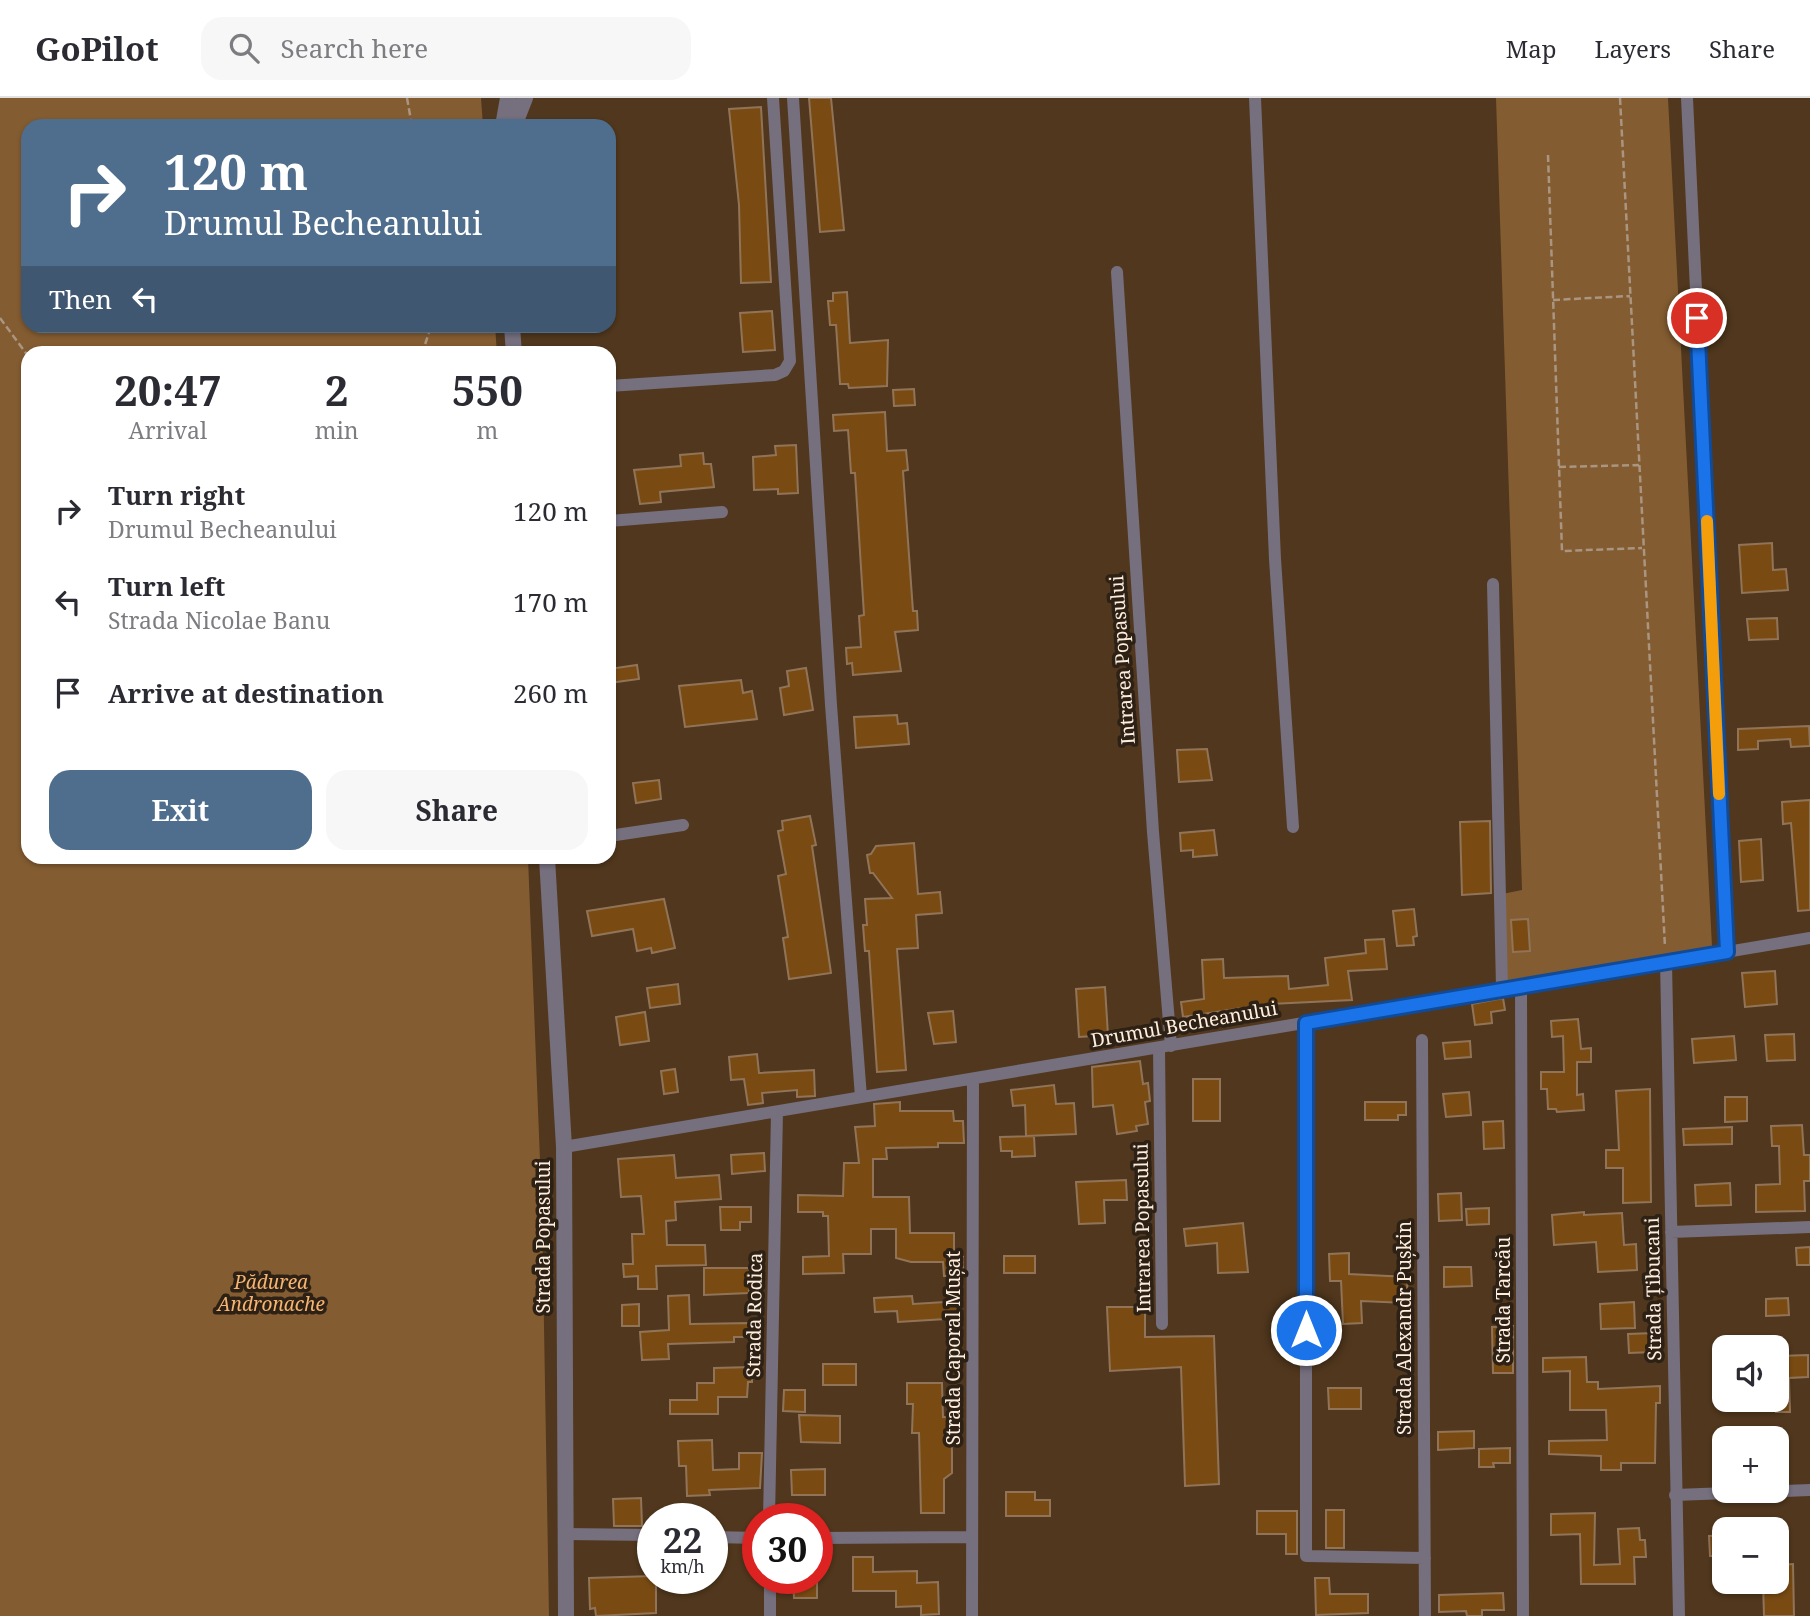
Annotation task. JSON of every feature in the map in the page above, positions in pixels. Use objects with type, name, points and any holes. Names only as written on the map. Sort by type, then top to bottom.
[{"type":"street","points":[[504,119],[508,98]]},
{"type":"street","points":[[517,119],[525,98]]},
{"type":"street","points":[[616,385],[775,374],[784,371],[790,361],[773,98]]},
{"type":"street","points":[[793,98],[831,705],[861,1097]]},
{"type":"street","points":[[1255,98],[1275,559],[1293,827]]},
{"type":"street","points":[[1687,98],[1727,952]]},
{"type":"street","name":"Intrarea Popasului","points":[[1117,272],[1165,1047],[1162,1324]]},
{"type":"street","points":[[616,520],[722,512]]},
{"type":"street","points":[[1493,584],[1502,988]]},
{"type":"street","points":[[616,835],[683,825]]},
{"type":"street","name":"Strada Popasului","points":[[547,864],[564,1147],[566,1616]]},
{"type":"street","name":"Drumul Becheanului","points":[[564,1147],[1810,938]]},
{"type":"street","name":"Strada Țibucani","points":[[1665,962],[1679,1616]]},
{"type":"street","name":"Strada Tarcău","points":[[1521,985],[1522,1616]]},
{"type":"street","points":[[1306,1023],[1306,1556],[1425,1558]]},
{"type":"street","name":"Strada Alexandr Pușkin","points":[[1422,1040],[1425,1616]]},
{"type":"street","name":"Strada Caporal Mușat","points":[[972,1616],[973,1080]]},
{"type":"street","name":"Strada Rodica","points":[[769,1503],[777,1112]]},
{"type":"street","points":[[1671,1232],[1810,1227]]},
{"type":"street","points":[[1675,1494],[1810,1490]]},
{"type":"street","points":[[565,1534],[637,1535]]},
{"type":"street","points":[[833,1538],[972,1537]]},
{"type":"street","points":[[770,1594],[770,1616]]},
{"type":"path","points":[[407,98],[411,119]]},
{"type":"path","points":[[1619,98],[1664,943]]},
{"type":"path","points":[[1548,155],[1562,551],[1643,548]]},
{"type":"path","points":[[1553,300],[1630,296]]},
{"type":"path","points":[[0,318],[21,346]]},
{"type":"path","points":[[1559,467],[1639,465]]},
{"type":"green space","name":"Pădurea Andronache","points":[[0,98],[481,98],[482,119],[21,119],[21,333],[496,333],[496,346],[21,346],[21,864],[528,864],[542,1210],[549,1616],[0,1616]]},
{"type":"green space","points":[[1496,98],[1668,98],[1712,946],[1503,985],[1502,894],[1522,890]]},
{"type":"building","points":[[809,98],[831,98],[844,230],[820,232]]},
{"type":"building","points":[[761,107],[771,282],[741,283],[739,205],[729,109]]},
{"type":"building","points":[[847,292],[850,343],[888,340],[887,386],[849,388],[848,384],[840,384],[836,325],[830,325],[828,301],[833,301],[833,293]]},
{"type":"building","points":[[772,311],[775,350],[743,352],[740,313]]},
{"type":"building","points":[[914,389],[915,405],[894,406],[893,390]]},
{"type":"building","points":[[885,412],[887,451],[906,450],[908,470],[903,471],[913,611],[917,611],[918,630],[895,632],[901,671],[853,675],[852,663],[847,664],[846,648],[861,647],[859,616],[864,615],[855,473],[851,473],[848,430],[834,431],[833,415]]},
{"type":"building","points":[[796,445],[798,493],[778,494],[778,489],[754,490],[753,457],[776,455],[775,446]]},
{"type":"building","points":[[703,453],[704,464],[711,464],[714,487],[660,492],[661,502],[640,504],[634,470],[681,466],[680,455]]},
{"type":"building","points":[[1772,543],[1773,570],[1786,569],[1788,590],[1742,593],[1739,545]]},
{"type":"building","points":[[1777,618],[1778,639],[1749,640],[1747,619]]},
{"type":"building","points":[[637,665],[639,679],[616,682],[616,668]]},
{"type":"building","points":[[806,668],[813,710],[784,715],[780,688],[789,686],[787,671]]},
{"type":"building","points":[[741,680],[743,693],[752,691],[757,719],[685,727],[679,686]]},
{"type":"building","points":[[897,715],[898,724],[907,723],[909,744],[856,748],[854,717]]},
{"type":"building","points":[[1809,726],[1810,746],[1791,747],[1790,739],[1758,741],[1758,749],[1738,750],[1738,729]]},
{"type":"building","points":[[1207,749],[1212,780],[1179,782],[1177,750]]},
{"type":"building","points":[[659,780],[661,799],[636,803],[633,783]]},
{"type":"building","points":[[1810,800],[1810,910],[1798,911],[1791,823],[1783,824],[1782,802]]},
{"type":"building","points":[[810,816],[816,845],[812,846],[831,973],[789,979],[783,938],[788,937],[778,876],[786,874],[778,831],[783,830],[782,821]]},
{"type":"building","points":[[1490,821],[1491,893],[1462,895],[1460,822]]},
{"type":"building","points":[[1214,830],[1217,855],[1193,857],[1193,850],[1181,851],[1180,833]]},
{"type":"building","points":[[1761,839],[1763,880],[1741,882],[1739,841]]},
{"type":"building","points":[[914,843],[918,894],[940,892],[942,913],[916,915],[918,948],[897,949],[906,1070],[877,1072],[869,951],[865,951],[863,925],[867,925],[865,899],[892,898],[873,873],[870,873],[867,855],[871,854],[876,846]]},
{"type":"building","points":[[664,899],[675,948],[652,953],[651,948],[637,951],[633,929],[592,936],[587,911]]},
{"type":"building","points":[[1414,909],[1417,936],[1413,937],[1414,945],[1397,946],[1393,911]]},
{"type":"building","points":[[1528,919],[1530,951],[1513,952],[1511,920]]},
{"type":"building","points":[[1384,939],[1387,969],[1348,971],[1352,1000],[1269,1004],[1183,1017],[1181,1002],[1204,999],[1202,960],[1223,959],[1224,978],[1288,976],[1289,989],[1328,985],[1325,958],[1366,953],[1365,940]]},
{"type":"building","points":[[1775,971],[1777,1004],[1745,1007],[1742,973]]},
{"type":"building","points":[[678,984],[680,1004],[650,1008],[647,988]]},
{"type":"building","points":[[1105,987],[1108,1035],[1079,1037],[1076,989]]},
{"type":"building","points":[[1503,998],[1505,1010],[1491,1012],[1492,1023],[1475,1025],[1472,1004]]},
{"type":"building","points":[[953,1011],[956,1042],[934,1044],[928,1013]]},
{"type":"building","points":[[645,1012],[649,1041],[620,1045],[616,1017]]},
{"type":"building","points":[[1578,1019],[1581,1049],[1591,1048],[1591,1062],[1577,1062],[1577,1095],[1583,1094],[1584,1110],[1557,1112],[1556,1109],[1548,1109],[1547,1089],[1541,1089],[1541,1072],[1564,1072],[1563,1036],[1552,1037],[1551,1021]]},
{"type":"building","points":[[1794,1034],[1795,1060],[1767,1061],[1765,1035]]},
{"type":"building","points":[[1734,1036],[1736,1060],[1694,1063],[1692,1039]]},
{"type":"building","points":[[1470,1041],[1471,1057],[1445,1059],[1443,1043]]},
{"type":"building","points":[[757,1054],[759,1073],[814,1070],[815,1096],[797,1097],[797,1090],[762,1093],[763,1103],[748,1105],[744,1079],[731,1080],[729,1057]]},
{"type":"building","points":[[1140,1061],[1143,1084],[1148,1083],[1150,1101],[1145,1102],[1148,1124],[1136,1126],[1137,1131],[1117,1134],[1113,1105],[1093,1107],[1092,1067]]},
{"type":"building","points":[[675,1069],[678,1092],[664,1094],[661,1071]]},
{"type":"building","points":[[1193,1079],[1220,1079],[1220,1121],[1193,1121]]},
{"type":"building","points":[[1054,1085],[1056,1104],[1074,1103],[1076,1134],[1026,1136],[1025,1105],[1013,1106],[1011,1090]]},
{"type":"building","points":[[1650,1089],[1651,1202],[1623,1203],[1623,1168],[1606,1168],[1606,1150],[1619,1150],[1616,1091]]},
{"type":"building","points":[[1469,1092],[1471,1115],[1446,1117],[1443,1094]]},
{"type":"building","points":[[1725,1097],[1747,1097],[1747,1121],[1725,1122]]},
{"type":"building","points":[[900,1102],[900,1111],[953,1111],[954,1121],[963,1121],[964,1143],[938,1143],[938,1147],[886,1148],[887,1159],[873,1159],[873,1197],[909,1197],[910,1233],[954,1233],[954,1257],[963,1257],[963,1276],[944,1276],[943,1262],[911,1262],[896,1258],[896,1229],[871,1229],[871,1254],[843,1254],[844,1273],[803,1274],[803,1257],[829,1256],[828,1216],[823,1216],[823,1212],[798,1212],[798,1195],[843,1196],[844,1163],[859,1163],[855,1127],[875,1126],[874,1104]]},
{"type":"building","points":[[1365,1102],[1406,1102],[1406,1115],[1398,1115],[1398,1120],[1365,1120]]},
{"type":"building","points":[[1503,1121],[1504,1148],[1484,1149],[1483,1122]]},
{"type":"building","points":[[1802,1125],[1804,1155],[1810,1155],[1810,1181],[1804,1181],[1805,1211],[1756,1212],[1756,1185],[1780,1184],[1779,1146],[1772,1146],[1771,1126]]},
{"type":"building","points":[[1732,1127],[1732,1144],[1684,1145],[1683,1129]]},
{"type":"building","points":[[1034,1136],[1035,1156],[1012,1157],[1012,1151],[1001,1151],[1000,1137]]},
{"type":"building","points":[[764,1153],[765,1171],[732,1174],[731,1155]]},
{"type":"building","points":[[674,1155],[676,1178],[719,1175],[721,1199],[675,1202],[676,1220],[666,1221],[667,1245],[705,1245],[706,1265],[656,1266],[657,1289],[638,1289],[638,1276],[624,1277],[623,1264],[633,1264],[632,1234],[644,1234],[641,1196],[621,1197],[618,1159]]},
{"type":"building","points":[[1126,1180],[1127,1200],[1104,1200],[1105,1223],[1079,1224],[1076,1182]]},
{"type":"building","points":[[1730,1183],[1731,1205],[1696,1206],[1695,1185]]},
{"type":"building","points":[[1461,1193],[1462,1220],[1439,1221],[1438,1194]]},
{"type":"building","points":[[720,1207],[751,1207],[751,1222],[740,1222],[740,1230],[721,1230]]},
{"type":"building","points":[[1489,1208],[1489,1224],[1467,1225],[1466,1209]]},
{"type":"building","points":[[1584,1212],[1584,1215],[1622,1213],[1624,1245],[1636,1244],[1637,1270],[1598,1272],[1596,1242],[1554,1245],[1552,1215]]},
{"type":"building","points":[[1243,1223],[1248,1272],[1218,1273],[1217,1243],[1186,1246],[1184,1229]]},
{"type":"building","points":[[1810,1247],[1810,1265],[1797,1265],[1796,1248]]},
{"type":"building","points":[[1349,1253],[1349,1274],[1408,1277],[1406,1303],[1361,1301],[1362,1323],[1343,1324],[1341,1281],[1330,1281],[1329,1254]]},
{"type":"building","points":[[1004,1256],[1035,1256],[1035,1273],[1004,1273]]},
{"type":"building","points":[[1444,1267],[1471,1267],[1472,1286],[1444,1287]]},
{"type":"building","points":[[704,1268],[749,1268],[749,1293],[704,1295]]},
{"type":"building","points":[[689,1295],[690,1324],[751,1323],[752,1337],[734,1337],[734,1342],[668,1344],[669,1359],[642,1360],[640,1332],[669,1330],[668,1296]]},
{"type":"building","points":[[912,1296],[913,1304],[961,1301],[962,1318],[898,1322],[897,1311],[875,1312],[874,1298]]},
{"type":"building","points":[[1788,1298],[1789,1315],[1766,1316],[1766,1299]]},
{"type":"building","points":[[1634,1302],[1635,1328],[1601,1329],[1600,1304]]},
{"type":"building","points":[[639,1304],[639,1326],[622,1326],[622,1305]]},
{"type":"building","points":[[1107,1307],[1145,1307],[1145,1337],[1214,1336],[1219,1484],[1185,1486],[1181,1367],[1110,1371]]},
{"type":"building","points":[[1513,1326],[1513,1373],[1493,1373],[1492,1327]]},
{"type":"building","points":[[1653,1333],[1654,1352],[1629,1353],[1628,1334]]},
{"type":"building","points":[[1808,1355],[1808,1377],[1789,1378],[1789,1356]]},
{"type":"building","points":[[1586,1357],[1587,1382],[1598,1382],[1598,1389],[1660,1386],[1660,1403],[1656,1403],[1655,1463],[1621,1463],[1621,1470],[1601,1470],[1601,1456],[1549,1454],[1549,1441],[1607,1440],[1606,1410],[1570,1410],[1570,1371],[1543,1372],[1543,1358]]},
{"type":"building","points":[[823,1364],[856,1364],[856,1385],[823,1385]]},
{"type":"building","points":[[752,1367],[752,1382],[748,1382],[747,1397],[718,1397],[718,1414],[670,1414],[670,1400],[697,1400],[697,1383],[714,1383],[714,1368]]},
{"type":"building","points":[[907,1383],[942,1383],[943,1417],[951,1417],[952,1453],[952,1473],[944,1479],[944,1513],[921,1513],[919,1433],[912,1433],[913,1404],[907,1404]]},
{"type":"building","points":[[1328,1388],[1361,1388],[1361,1409],[1329,1409]]},
{"type":"building","points":[[784,1390],[805,1390],[805,1412],[783,1411]]},
{"type":"building","points":[[799,1415],[840,1416],[840,1443],[801,1442]]},
{"type":"building","points":[[1474,1431],[1474,1448],[1438,1450],[1438,1432]]},
{"type":"building","points":[[712,1440],[713,1470],[739,1469],[739,1453],[762,1453],[760,1488],[709,1490],[710,1495],[687,1496],[686,1466],[679,1466],[678,1441]]},
{"type":"building","points":[[1510,1448],[1510,1463],[1493,1463],[1494,1467],[1479,1467],[1479,1449]]},
{"type":"building","points":[[825,1469],[825,1495],[792,1495],[791,1470]]},
{"type":"building","points":[[1006,1492],[1035,1492],[1035,1500],[1050,1500],[1050,1516],[1006,1516]]},
{"type":"building","points":[[641,1498],[641,1503],[637,1503],[637,1526],[614,1526],[613,1499]]},
{"type":"building","points":[[1326,1510],[1344,1510],[1344,1548],[1326,1548]]},
{"type":"building","points":[[1257,1511],[1297,1511],[1297,1554],[1286,1554],[1286,1534],[1257,1534]]},
{"type":"building","points":[[1595,1513],[1594,1565],[1620,1564],[1618,1529],[1639,1528],[1640,1540],[1645,1540],[1646,1557],[1634,1557],[1635,1584],[1581,1584],[1580,1534],[1551,1535],[1551,1514]]},
{"type":"building","points":[[1709,1536],[1712,1536],[1712,1556],[1710,1556]]},
{"type":"building","points":[[853,1557],[873,1557],[873,1572],[917,1571],[917,1583],[938,1582],[939,1614],[921,1615],[921,1606],[896,1607],[896,1591],[853,1591]]},
{"type":"building","points":[[1789,1564],[1793,1564],[1794,1616],[1764,1616],[1763,1594],[1789,1594]]},
{"type":"building","points":[[637,1576],[637,1594],[656,1594],[656,1613],[596,1616],[595,1608],[590,1609],[589,1578]]},
{"type":"building","points":[[1315,1578],[1329,1578],[1330,1594],[1368,1594],[1368,1613],[1316,1615]]},
{"type":"building","points":[[1503,1593],[1504,1610],[1482,1610],[1482,1616],[1467,1616],[1466,1611],[1439,1612],[1439,1595]]},
{"type":"building","points":[[794,1594],[817,1594],[817,1598],[794,1598]]},
{"type":"slow traffic","points":[[1707,521],[1719,794]]},
{"type":"route","points":[[1306,1330],[1306,1023],[1727,952],[1697,318]]}]
